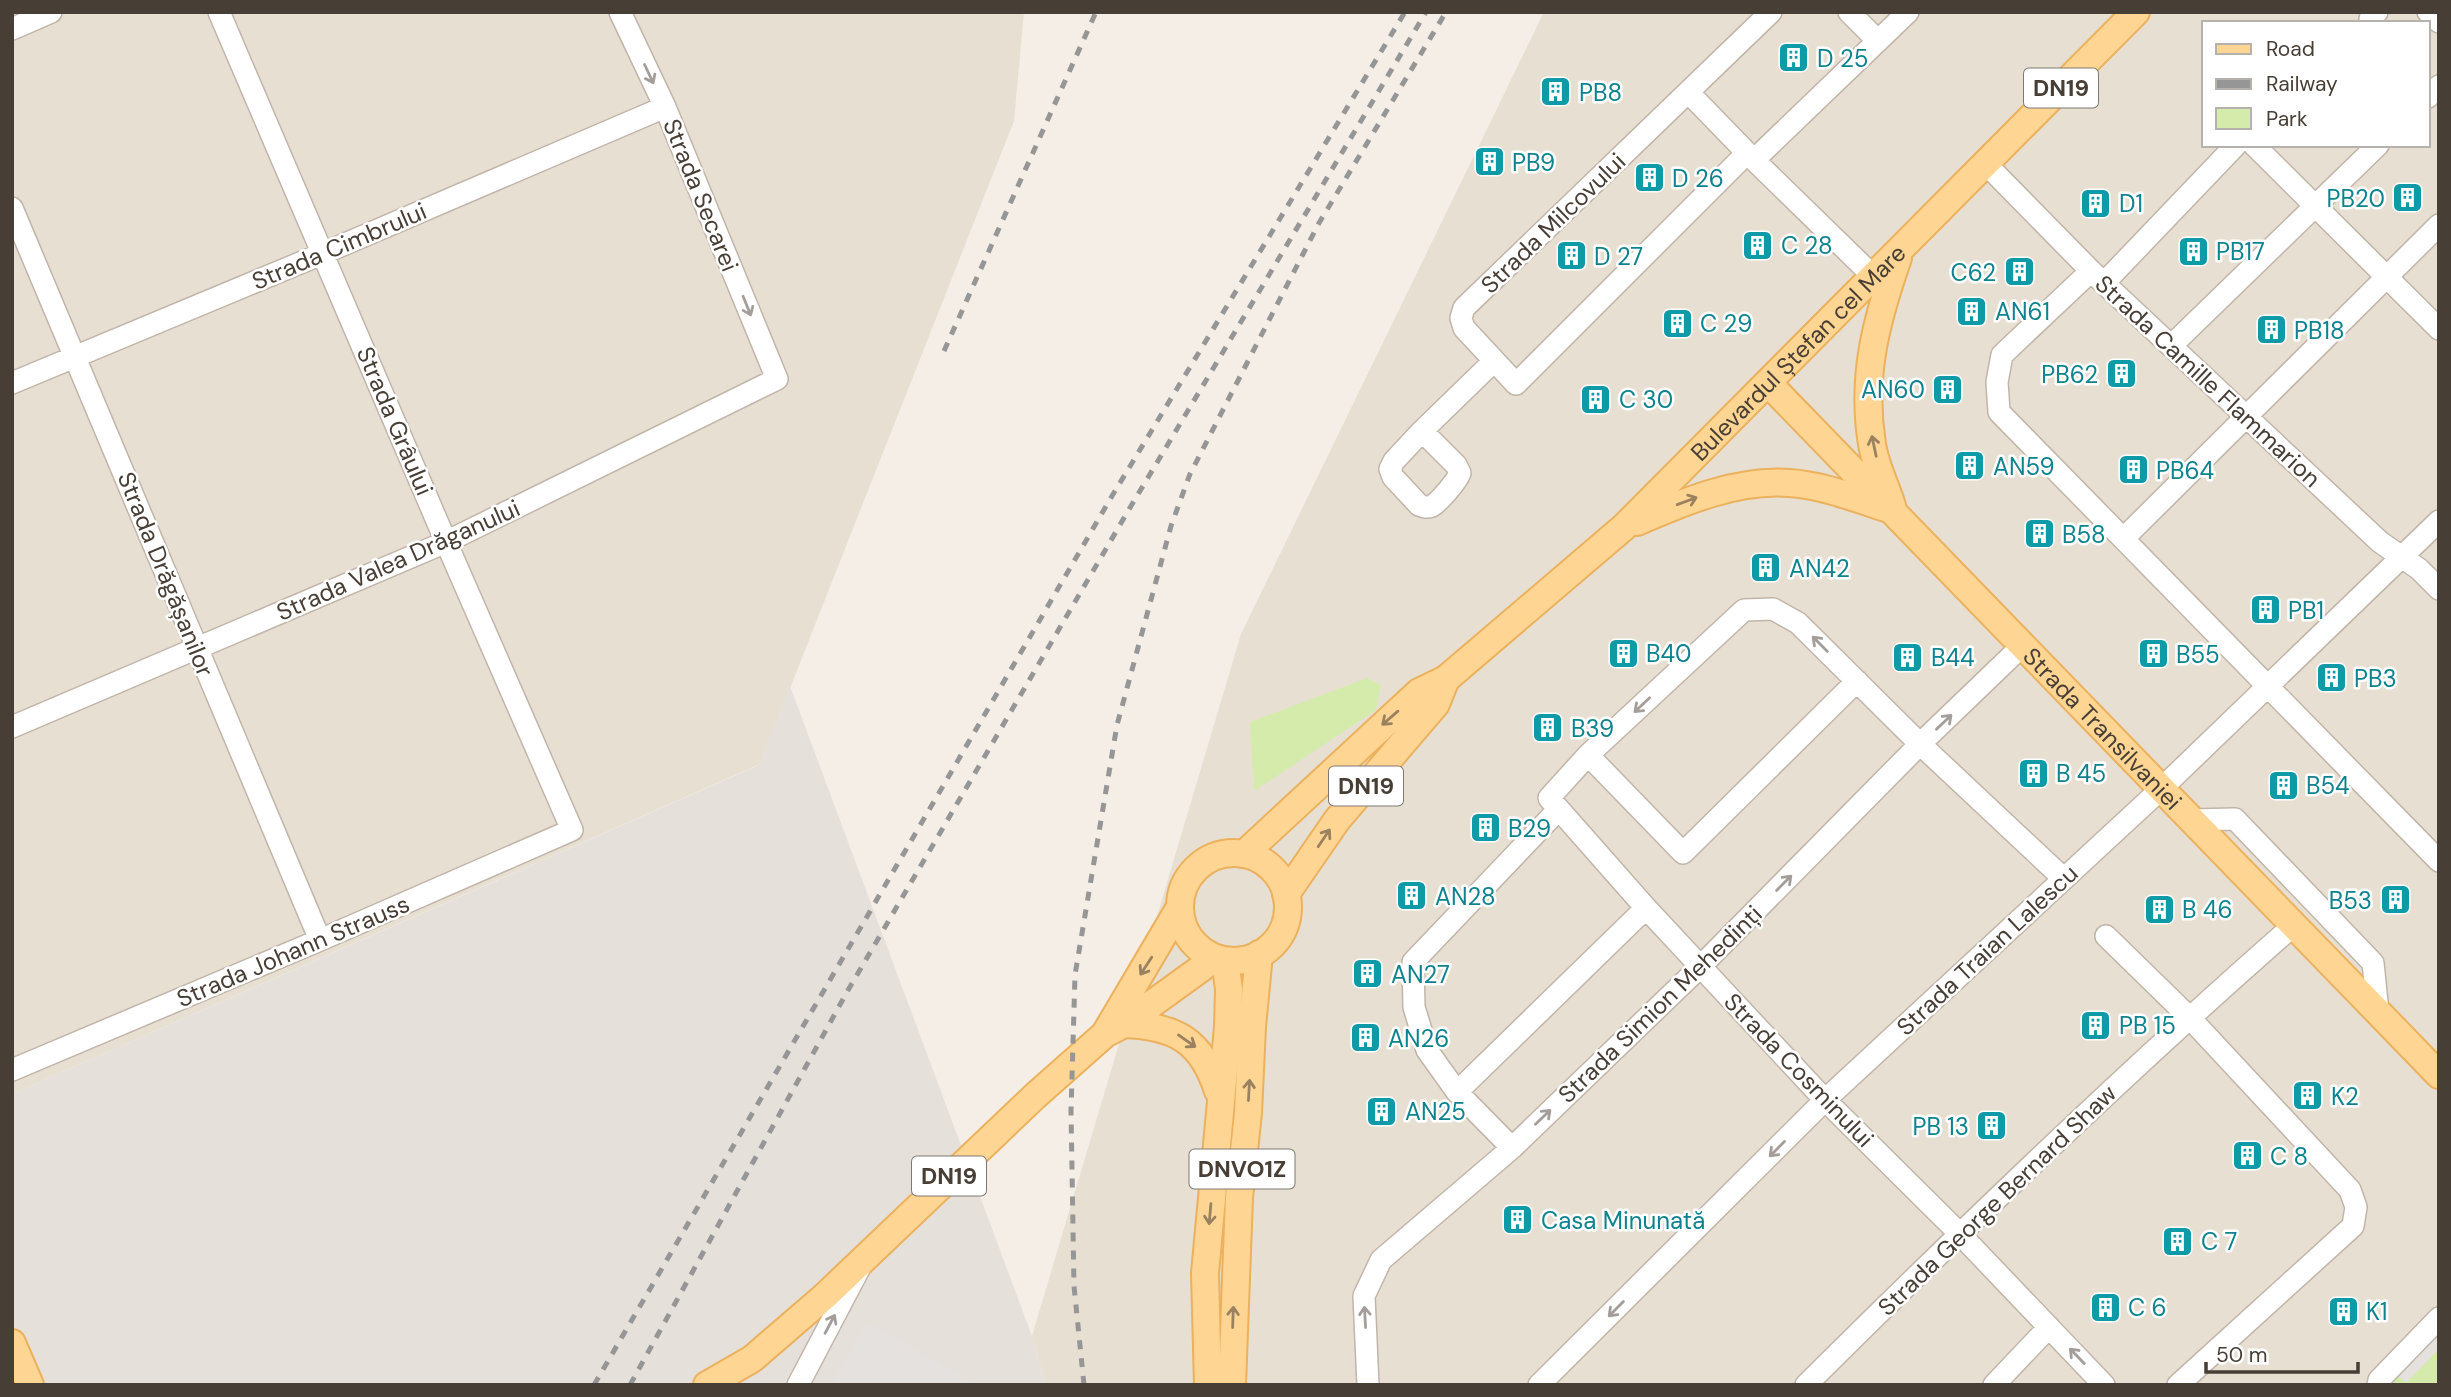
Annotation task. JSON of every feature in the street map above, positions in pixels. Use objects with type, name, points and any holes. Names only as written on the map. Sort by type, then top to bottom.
[{"type":"main road","name":"Bulevardul Ștefan cel Mare","points":[[1244,854],[1419,692],[1446,679],[1624,527],[2136,12]]},
{"type":"main road","points":[[1894,511],[1872,446],[1867,386],[1871,349],[1879,315],[1902,249]]},
{"type":"main road","name":"Strada Transilvaniei","points":[[1768,383],[2439,1075]]},
{"type":"main road","points":[[1624,527],[1711,492],[1788,482],[1816,487],[1894,511]]},
{"type":"main road","name":"Bulevardul Ștefan cel Mare","points":[[1286,894],[1336,820],[1436,704],[1446,679]]},
{"type":"main road","name":"DN19","points":[[1114,1029],[1180,907],[1183,890],[1191,874],[1204,862],[1220,854],[1244,854]]},
{"type":"main road","points":[[1244,854],[1254,856],[1269,865],[1280,878],[1286,894]]},
{"type":"main road","name":"DN19","points":[[707,1385],[752,1359],[866,1257],[1035,1096],[1114,1029],[1219,960],[1242,960],[1259,954],[1274,943],[1283,928],[1287,912],[1286,894]]},
{"type":"main road","points":[[1180,907],[1185,931],[1196,945],[1219,960]]},
{"type":"main road","name":"DNVO1Z","points":[[1232,1385],[1238,1198],[1248,1113],[1259,954]]},
{"type":"main road","name":"DNVO1Z","points":[[1208,1385],[1205,1273],[1229,989],[1219,960]]},
{"type":"main road","points":[[1114,1029],[1156,1027],[1184,1038],[1205,1058],[1220,1097]]},
{"type":"main road","points":[[12,1343],[30,1385]]},
{"type":"street","points":[[12,29],[51,12]]},
{"type":"street","name":"Strada Grâului","points":[[219,12],[572,830]]},
{"type":"street","name":"Strada Secarei","points":[[620,12],[665,107],[778,379]]},
{"type":"street","name":"Strada Milcovului","points":[[1771,12],[1464,309],[1461,318],[1464,328],[1516,384],[1751,157],[1908,12]]},
{"type":"street","points":[[1849,12],[1878,41]]},
{"type":"street","points":[[2428,12],[2439,22]]},
{"type":"street","points":[[1689,93],[1874,277]]},
{"type":"street","name":"Strada Cimbrului","points":[[12,383],[665,107]]},
{"type":"street","points":[[2234,147],[2098,277],[2002,355],[1997,382],[1998,412],[2439,861]]},
{"type":"street","points":[[2256,147],[2439,329]]},
{"type":"street","points":[[2172,345],[2376,147]]},
{"type":"street","name":"Strada Camille Flammarion","points":[[1986,164],[2098,277],[2245,416],[2380,542],[2418,569],[2439,589]]},
{"type":"street","name":"Strada Drăgășanilor","points":[[13,211],[320,940]]},
{"type":"street","points":[[2124,538],[2439,225]]},
{"type":"street","points":[[1422,430],[1494,361]]},
{"type":"street","name":"Strada Valea Drăganului","points":[[12,727],[446,542],[778,379]]},
{"type":"street","name":"Strada Traian Lalescu","points":[[1539,1385],[1825,1100],[2161,789],[2439,521]]},
{"type":"street","points":[[1512,1148],[1457,1092],[1426,1050],[1415,1007],[1413,962],[1558,810],[1549,798],[1588,755],[1744,610],[1773,609],[1798,622],[1920,744],[2064,879]]},
{"type":"street","name":"Strada Simion Mehedinți","points":[[1368,1385],[1364,1296],[1381,1261],[1512,1148],[1701,966],[1920,744],[2022,646]]},
{"type":"street","points":[[1588,755],[1683,853],[1857,681]]},
{"type":"street","name":"Strada Cosminului","points":[[1558,810],[1825,1100],[2049,1327]]},
{"type":"street","points":[[2190,820],[2235,819],[2373,963],[2378,1012]]},
{"type":"street","name":"Strada Johann Strauss","points":[[12,1070],[572,830]]},
{"type":"street","points":[[1457,1092],[1646,908]]},
{"type":"street","name":"Strada George Bernard Shaw","points":[[1806,1385],[1959,1233],[2189,1017],[2294,925]]},
{"type":"street","points":[[2106,936],[2189,1017],[2350,1190],[2356,1207],[2353,1226],[2178,1385]]},
{"type":"street","points":[[798,1385],[866,1257]]},
{"type":"street","points":[[2378,1385],[2379,1380],[2439,1318]]},
{"type":"street","points":[[1994,1385],[2049,1327],[2104,1385]]},
{"type":"shaded area","points":[[12,12],[1024,12],[1014,121],[760,764],[12,1094]]},
{"type":"shaded area","points":[[1544,12],[2439,12],[2439,1385],[1046,1385],[1032,1336],[1241,634]]},
{"type":"shaded area","points":[[790,686],[1032,1336],[1046,1385],[12,1385],[12,1094],[759,765]]},
{"type":"shaded area","points":[[868,1322],[977,1385],[830,1385]]},
{"type":"shaded area","points":[[2439,1325],[2439,1349],[2406,1383],[2394,1371]]},
{"type":"green space","points":[[1367,678],[1381,685],[1376,710],[1254,791],[1250,722]]},
{"type":"green space","points":[[2439,1349],[2439,1385],[2386,1385],[2394,1371],[2406,1382]]},
{"type":"railway","points":[[944,351],[1096,12]]},
{"type":"railway","points":[[594,1385],[1112,496],[1405,12]]},
{"type":"railway","points":[[630,1385],[847,992],[1131,506],[1426,12]]},
{"type":"railway","points":[[1084,1385],[1074,1286],[1071,1111],[1075,975],[1117,725],[1171,526],[1190,474],[1319,223],[1446,12]]},
{"type":"place","name":"D 25","points":[[1794,58]]},
{"type":"place","name":"PB8","points":[[1556,92]]},
{"type":"place","name":"PB9","points":[[1489,162]]},
{"type":"place","name":"D 26","points":[[1649,178]]},
{"type":"place","name":"PB20","points":[[2408,198]]},
{"type":"place","name":"D1","points":[[2096,203]]},
{"type":"place","name":"C 28","points":[[1758,245]]},
{"type":"place","name":"PB17","points":[[2193,251]]},
{"type":"place","name":"D 27","points":[[1571,256]]},
{"type":"place","name":"C62","points":[[2019,272]]},
{"type":"place","name":"AN61","points":[[1972,311]]},
{"type":"place","name":"C 29","points":[[1677,323]]},
{"type":"place","name":"PB18","points":[[2271,330]]},
{"type":"place","name":"PB62","points":[[2121,374]]},
{"type":"place","name":"AN60","points":[[1948,389]]},
{"type":"place","name":"C 30","points":[[1596,399]]},
{"type":"place","name":"AN59","points":[[1970,466]]},
{"type":"place","name":"PB64","points":[[2133,470]]},
{"type":"place","name":"B58","points":[[2039,534]]},
{"type":"place","name":"AN42","points":[[1766,568]]},
{"type":"place","name":"PB1","points":[[2265,610]]},
{"type":"place","name":"B40","points":[[1623,653]]},
{"type":"place","name":"B55","points":[[2153,654]]},
{"type":"place","name":"B44","points":[[1908,657]]},
{"type":"place","name":"PB3","points":[[2331,678]]},
{"type":"place","name":"B39","points":[[1548,728]]},
{"type":"place","name":"B 45","points":[[2033,773]]},
{"type":"place","name":"B54","points":[[2283,785]]},
{"type":"place","name":"B29","points":[[1485,828]]},
{"type":"place","name":"AN28","points":[[1412,896]]},
{"type":"place","name":"B53","points":[[2395,900]]},
{"type":"place","name":"B 46","points":[[2159,909]]},
{"type":"place","name":"AN27","points":[[1368,974]]},
{"type":"place","name":"PB 15","points":[[2096,1025]]},
{"type":"place","name":"AN26","points":[[1365,1038]]},
{"type":"place","name":"K2","points":[[2308,1096]]},
{"type":"place","name":"AN25","points":[[1382,1111]]},
{"type":"place","name":"PB 13","points":[[1992,1126]]},
{"type":"place","name":"C 8","points":[[2247,1156]]},
{"type":"place","name":"Casa Minunată","points":[[1518,1220]]},
{"type":"place","name":"C 7","points":[[2178,1241]]},
{"type":"place","name":"C 6","points":[[2105,1307]]},
{"type":"place","name":"K1","points":[[2343,1311]]}]
